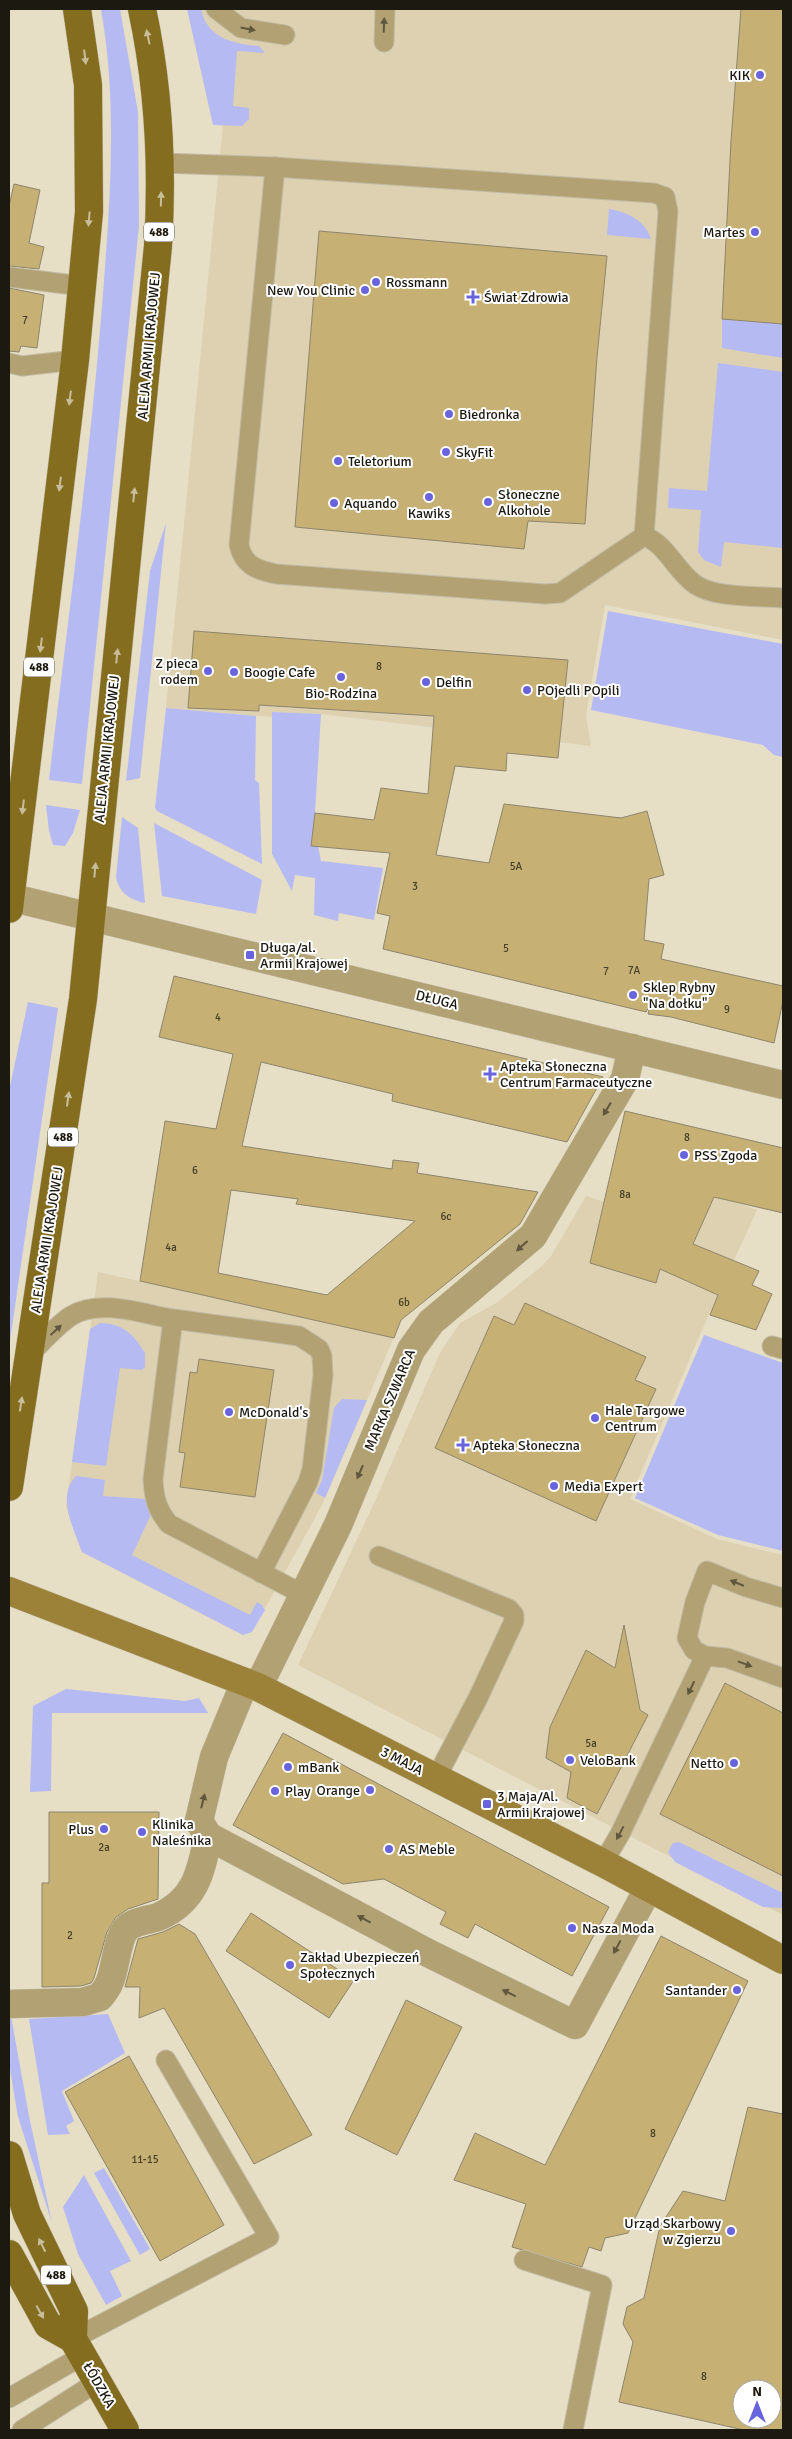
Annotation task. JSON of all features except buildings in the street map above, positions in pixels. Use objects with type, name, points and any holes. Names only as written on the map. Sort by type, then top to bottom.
[{"type":"main road","name":"488","points":[[10,902],[75,360],[89,212],[90,131],[88,85],[77,9]]},
{"type":"main road","name":"ALEJA ARMII KRAJOWEJ","points":[[9,1487],[83,999],[158,246],[162,163],[152,54],[142,9]]},
{"type":"main road","name":"3 MAJA","points":[[9,1591],[252,1684],[603,1864],[783,1960]]},
{"type":"main road","name":"488","points":[[9,2155],[27,2214],[74,2311],[77,2348]]},
{"type":"main road","name":"488","points":[[9,2254],[48,2325],[77,2348]]},
{"type":"main road","name":"ŁÓDZKA","points":[[77,2348],[125,2430]]},
{"type":"street","name":"DŁUGA","points":[[10,902],[260,957],[783,1085]]},
{"type":"street","name":"MARKA SZWARCA","points":[[208,1836],[199,1821],[214,1757],[252,1684],[304,1595],[338,1525],[411,1350],[431,1322],[533,1236],[626,1079],[632,1048]]},
{"type":"street","points":[[9,2004],[83,2002],[100,1997],[110,1983],[120,1939],[129,1926],[174,1909],[191,1892],[201,1874],[208,1836],[430,1954],[575,2026],[648,1889]]},
{"type":"lane","points":[[216,9],[241,28],[286,34]]},
{"type":"lane","points":[[384,42],[385,9]]},
{"type":"lane","points":[[162,163],[275,167],[654,193],[665,197],[668,211],[644,536]]},
{"type":"lane","points":[[275,167],[239,545],[241,554],[248,564],[260,571],[276,574],[545,594],[560,593],[644,536]]},
{"type":"lane","points":[[9,277],[82,286]]},
{"type":"lane","points":[[9,363],[22,366],[75,360]]},
{"type":"lane","points":[[644,536],[660,545],[679,569],[697,586],[715,592],[783,598]]},
{"type":"lane","points":[[29,1355],[71,1316],[86,1309],[111,1309],[299,1336],[319,1349],[322,1356],[323,1375],[312,1468],[308,1482],[261,1573]]},
{"type":"lane","points":[[173,1319],[153,1479],[154,1494],[159,1512],[170,1524],[304,1595]]},
{"type":"lane","points":[[379,1556],[510,1609],[514,1615],[514,1621],[478,1698],[436,1778]]},
{"type":"lane","points":[[783,1598],[746,1587],[707,1571],[695,1602],[687,1638],[694,1650],[705,1656],[726,1658],[783,1678]]},
{"type":"lane","points":[[603,1864],[705,1656]]},
{"type":"lane","points":[[9,2398],[77,2348],[269,2237],[166,2060]]},
{"type":"lane","points":[[524,2260],[602,2285],[573,2430]]},
{"type":"lane","points":[[22,2430],[97,2382]]},
{"type":"shaded area","points":[[101,9],[120,9],[138,112],[139,226],[82,784],[49,780],[90,434],[107,241],[111,164],[110,86]]},
{"type":"shaded area","points":[[187,9],[201,9],[209,27],[222,38],[259,46],[265,53],[237,51],[233,106],[249,108],[249,119],[242,126],[213,125]]},
{"type":"shaded area","points":[[192,9],[783,9],[783,640],[605,605],[586,715],[591,746],[321,714],[272,712],[272,717],[166,708],[223,126]]},
{"type":"shaded area","points":[[609,209],[622,212],[640,222],[651,239],[607,235]]},
{"type":"shaded area","points":[[722,319],[783,324],[783,358],[722,348]]},
{"type":"shaded area","points":[[718,363],[783,372],[783,548],[724,542],[721,567],[704,560],[698,552],[701,510],[668,508],[669,488],[707,491]]},
{"type":"shaded area","points":[[166,523],[140,778],[126,781],[150,571]]},
{"type":"shaded area","points":[[608,611],[783,644],[783,757],[774,755],[763,745],[591,710]]},
{"type":"shaded area","points":[[166,708],[256,716],[255,780],[259,783],[262,864],[157,811],[155,808]]},
{"type":"shaded area","points":[[272,712],[321,714],[315,813],[311,845],[318,846],[321,861],[383,868],[374,920],[339,913],[338,921],[314,915],[315,878],[295,875],[292,891],[272,854]]},
{"type":"shaded area","points":[[46,805],[80,810],[73,833],[65,846],[53,845],[49,831]]},
{"type":"shaded area","points":[[122,817],[138,828],[145,903],[126,895],[117,883]]},
{"type":"shaded area","points":[[154,823],[262,880],[256,914],[162,896]]},
{"type":"shaded area","points":[[28,1002],[58,1008],[9,1348],[9,1091]]},
{"type":"shaded area","points":[[659,1183],[733,1201],[757,1210],[701,1332],[630,1499],[717,1539],[783,1555],[783,1915],[298,1665],[376,1499],[440,1353],[460,1323],[498,1302],[543,1265],[551,1256],[586,1196],[605,1202]]},
{"type":"shaded area","points":[[98,1272],[394,1337],[322,1505],[252,1632],[243,1635],[82,1552],[66,1506]]},
{"type":"shaded area","points":[[100,1323],[115,1325],[127,1331],[145,1353],[145,1367],[142,1370],[120,1368],[106,1466],[72,1462],[90,1329]]},
{"type":"shaded area","points":[[704,1335],[783,1363],[783,1551],[718,1535],[635,1498]]},
{"type":"shaded area","points":[[342,1399],[367,1400],[325,1498],[316,1493],[322,1480],[334,1408]]},
{"type":"shaded area","points":[[76,1476],[105,1480],[103,1496],[146,1499],[151,1511],[150,1517],[132,1555],[250,1615],[257,1602],[262,1605],[265,1610],[252,1632],[243,1635],[82,1552],[71,1523],[67,1503],[70,1484]]},
{"type":"shaded area","points":[[66,1689],[185,1701],[199,1698],[208,1713],[52,1713],[51,1791],[30,1792],[33,1706]]},
{"type":"shaded area","points":[[679,1842],[783,1893],[783,1908],[763,1907],[675,1862],[668,1852],[673,1843]]},
{"type":"shaded area","points":[[108,2014],[125,2053],[62,2091],[74,2121],[66,2126],[70,2134],[48,2135],[29,2019]]},
{"type":"shaded area","points":[[11,2016],[29,2116],[52,2223],[18,2117],[9,2063],[9,2018]]},
{"type":"shaded area","points":[[104,2168],[150,2249],[140,2255],[94,2173]]},
{"type":"shaded area","points":[[84,2175],[131,2261],[110,2271],[122,2296],[106,2305],[78,2254],[63,2207]]},
{"type":"place","name":"KIK","points":[[760,75]]},
{"type":"place","name":"Martes","points":[[755,232]]},
{"type":"place","name":"Rossmann","points":[[376,282]]},
{"type":"place","name":"New You Clinic","points":[[365,290]]},
{"type":"place","name":"Świat Zdrowia","points":[[473,297]]},
{"type":"place","name":"Biedronka","points":[[449,414]]},
{"type":"place","name":"SkyFit","points":[[446,452]]},
{"type":"place","name":"Teletorium","points":[[338,461]]},
{"type":"place","name":"Kawiks","points":[[429,497]]},
{"type":"place","name":"Słoneczne Alkohole","points":[[488,502]]},
{"type":"place","name":"Aquando","points":[[334,503]]},
{"type":"place","name":"Z pieca rodem","points":[[208,671]]},
{"type":"place","name":"Boogie Cafe","points":[[234,672]]},
{"type":"place","name":"Bio-Rodzina","points":[[341,677]]},
{"type":"place","name":"Delfin","points":[[426,682]]},
{"type":"place","name":"POjedli POpili","points":[[527,690]]},
{"type":"place","name":"Długa/al. Armii Krajowej","points":[[250,955]]},
{"type":"place","name":"Sklep Rybny \"Na dołku\"","points":[[633,995]]},
{"type":"place","name":"Apteka Słoneczna Centrum Farmaceutyczne","points":[[490,1074]]},
{"type":"place","name":"PSS Zgoda","points":[[684,1155]]},
{"type":"place","name":"McDonald's","points":[[229,1412]]},
{"type":"place","name":"Hale Targowe Centrum","points":[[595,1418]]},
{"type":"place","name":"Apteka Słoneczna","points":[[463,1445]]},
{"type":"place","name":"Media Expert","points":[[554,1486]]},
{"type":"place","name":"VeloBank","points":[[570,1760]]},
{"type":"place","name":"Netto","points":[[734,1763]]},
{"type":"place","name":"mBank","points":[[288,1767]]},
{"type":"place","name":"Orange","points":[[370,1790]]},
{"type":"place","name":"Play","points":[[275,1791]]},
{"type":"place","name":"3 Maja/Al. Armii Krajowej","points":[[487,1804]]},
{"type":"place","name":"Plus","points":[[104,1829]]},
{"type":"place","name":"Klinika Naleśnika","points":[[142,1832]]},
{"type":"place","name":"AS Meble","points":[[389,1849]]},
{"type":"place","name":"Nasza Moda","points":[[572,1928]]},
{"type":"place","name":"Zakład Ubezpieczeń Społecznych","points":[[290,1965]]},
{"type":"place","name":"Santander","points":[[737,1990]]},
{"type":"place","name":"Urząd Skarbowy w Zgierzu","points":[[731,2231]]}]
